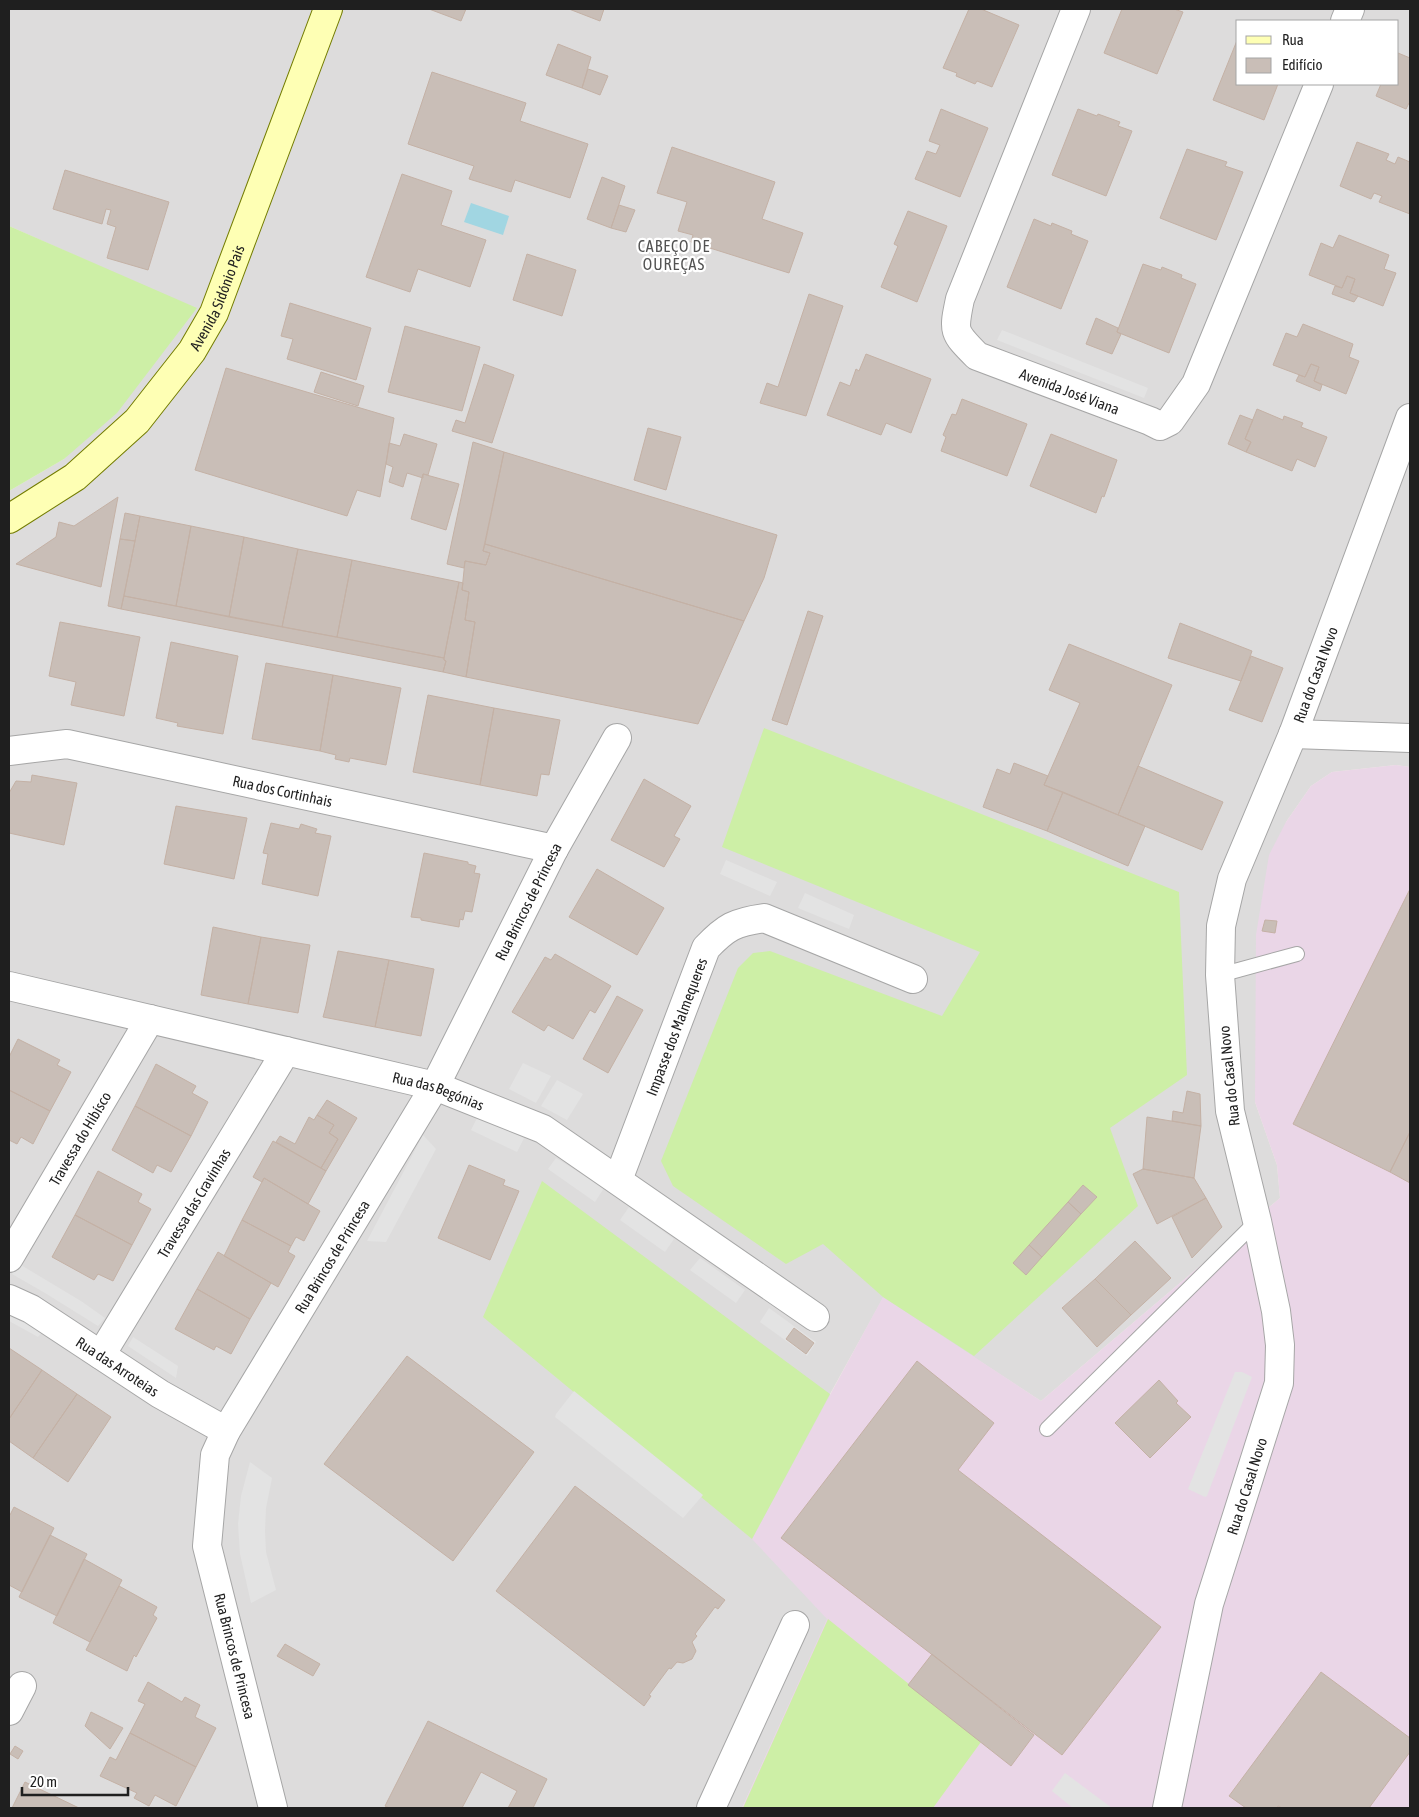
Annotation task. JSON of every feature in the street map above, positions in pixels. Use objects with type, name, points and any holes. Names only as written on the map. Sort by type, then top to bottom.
[{"type":"main road","name":"Avenida Sidónio Pais","points":[[9,519],[75,477],[137,421],[192,351],[214,313],[328,9]]},
{"type":"street","name":"Avenida José Viana","points":[[1076,9],[960,299],[955,323],[958,337],[977,356],[1160,426],[1170,422],[1196,384],[1319,85]]},
{"type":"street","name":"Rua do Casal Novo","points":[[1167,1808],[1209,1604],[1279,1383],[1280,1346],[1276,1310],[1257,1221],[1230,1111],[1220,975],[1221,926],[1232,879],[1293,734],[1410,418]]},
{"type":"street","points":[[1293,734],[1410,738]]},
{"type":"street","name":"Rua Brincos de Princesa","points":[[273,1808],[207,1546],[215,1455],[226,1430],[435,1086],[554,849],[617,738]]},
{"type":"street","name":"Rua dos Cortinhais","points":[[9,751],[67,744],[554,849]]},
{"type":"street","name":"Impasse dos Malmequeres","points":[[618,1180],[706,948],[721,932],[743,921],[764,918],[913,979]]},
{"type":"street","name":"Rua das Begónias","points":[[9,986],[435,1086],[543,1129],[815,1317]]},
{"type":"street","name":"Travessa do Hibísco","points":[[9,1258],[150,1019]]},
{"type":"street","name":"Travessa das Cravinhas","points":[[101,1355],[286,1051]]},
{"type":"street","name":"Rua das Arroteias","points":[[9,1299],[31,1309],[160,1394],[226,1430]]},
{"type":"street","points":[[711,1808],[795,1625]]},
{"type":"street","points":[[9,1711],[22,1686]]},
{"type":"lane","points":[[1220,975],[1297,954]]},
{"type":"lane","points":[[1047,1429],[1257,1221]]},
{"type":"shaded area","points":[[9,9],[1410,9],[1410,767],[1396,765],[1332,772],[1311,786],[1286,822],[1255,1102],[1277,1165],[1280,1198],[1041,1401],[883,1298],[830,1394],[828,1619],[742,1808],[9,1808],[9,491],[64,459],[196,309],[9,226]]},
{"type":"shaded area","points":[[1002,330],[1148,388],[1144,398],[997,340]]},
{"type":"shaded area","points":[[1396,765],[1410,767],[1410,1808],[742,1808],[827,1619],[752,1539],[883,1297],[1041,1401],[1280,1198],[1277,1165],[1255,1102],[1256,935],[1269,855],[1286,822],[1311,786],[1332,772]]},
{"type":"shaded area","points":[[726,860],[777,882],[770,896],[720,874]]},
{"type":"shaded area","points":[[805,893],[854,915],[849,929],[798,908]]},
{"type":"shaded area","points":[[523,1063],[551,1076],[536,1103],[509,1089]]},
{"type":"shaded area","points":[[557,1080],[583,1094],[567,1120],[541,1106]]},
{"type":"shaded area","points":[[478,1116],[524,1138],[517,1152],[471,1130]]},
{"type":"shaded area","points":[[423,1135],[436,1149],[386,1242],[367,1241]]},
{"type":"shaded area","points":[[556,1158],[604,1188],[595,1202],[548,1169]]},
{"type":"shaded area","points":[[629,1207],[674,1239],[665,1252],[620,1220]]},
{"type":"shaded area","points":[[700,1258],[745,1290],[736,1303],[690,1270]]},
{"type":"shaded area","points":[[16,1262],[81,1301],[105,1318],[98,1326],[12,1274]]},
{"type":"shaded area","points":[[9,1308],[43,1331],[38,1337],[9,1321]]},
{"type":"shaded area","points":[[769,1308],[816,1342],[807,1356],[760,1322]]},
{"type":"shaded area","points":[[133,1337],[178,1366],[176,1378],[128,1346]]},
{"type":"shaded area","points":[[1235,1372],[1242,1372],[1252,1377],[1205,1497],[1188,1489]]},
{"type":"shaded area","points":[[574,1391],[703,1495],[683,1518],[555,1417]]},
{"type":"shaded area","points":[[250,1462],[272,1478],[266,1508],[265,1531],[266,1552],[276,1590],[251,1603],[240,1554],[238,1524],[241,1496]]},
{"type":"shaded area","points":[[1065,1773],[1112,1808],[1073,1808],[1052,1791]]},
{"type":"green space","points":[[9,226],[197,308],[117,413],[64,459],[9,491]]},
{"type":"green space","points":[[764,728],[1179,892],[1187,1075],[1110,1128],[1138,1206],[974,1356],[883,1297],[823,1244],[786,1264],[673,1186],[661,1161],[738,968],[753,953],[770,951],[942,1016],[980,952],[722,847]]},
{"type":"green space","points":[[542,1181],[830,1394],[752,1539],[483,1317]]},
{"type":"green space","points":[[828,1619],[981,1742],[933,1808],[743,1808]]},
{"type":"water","points":[[471,203],[509,216],[503,235],[464,222]]},
{"type":"building","points":[[429,9],[466,9],[461,21]]},
{"type":"building","points":[[569,9],[604,9],[600,21]]},
{"type":"building","points":[[969,9],[981,9],[1019,25],[992,87],[977,81],[975,84],[956,76],[957,73],[943,68]]},
{"type":"building","points":[[1122,9],[1174,9],[1183,12],[1157,74],[1104,53]]},
{"type":"building","points":[[1236,43],[1236,85],[1278,85],[1264,120],[1213,100]]},
{"type":"building","points":[[558,44],[591,57],[582,88],[546,75]]},
{"type":"building","points":[[1399,53],[1410,58],[1410,104],[1406,109],[1376,96],[1381,85],[1399,85]]},
{"type":"building","points":[[588,69],[608,76],[600,95],[582,88]]},
{"type":"building","points":[[432,72],[526,103],[520,121],[588,144],[570,198],[515,180],[511,192],[469,179],[474,166],[408,144]]},
{"type":"building","points":[[941,109],[988,128],[960,197],[915,179],[927,151],[936,154],[940,145],[929,141]]},
{"type":"building","points":[[1078,109],[1120,122],[1118,126],[1132,131],[1106,196],[1052,175]]},
{"type":"building","points":[[1357,142],[1389,154],[1386,160],[1395,164],[1398,157],[1410,162],[1410,214],[1379,202],[1382,196],[1374,193],[1371,199],[1340,186]]},
{"type":"building","points":[[672,147],[775,182],[762,219],[803,233],[789,273],[691,242],[693,235],[678,231],[687,202],[657,193]]},
{"type":"building","points":[[1187,149],[1227,162],[1225,166],[1243,172],[1216,240],[1160,218]]},
{"type":"building","points":[[65,170],[169,202],[148,270],[107,258],[116,227],[107,224],[111,210],[106,209],[102,224],[53,209]]},
{"type":"building","points":[[402,174],[452,191],[441,225],[486,240],[470,287],[418,269],[410,292],[366,277]]},
{"type":"building","points":[[602,177],[625,186],[611,228],[587,219]]},
{"type":"building","points":[[619,205],[635,210],[626,232],[611,228]]},
{"type":"building","points":[[908,211],[947,226],[917,302],[881,287],[898,246],[894,244]]},
{"type":"building","points":[[1034,219],[1051,226],[1052,223],[1072,231],[1071,234],[1088,241],[1061,309],[1007,287]]},
{"type":"building","points":[[1339,235],[1389,255],[1384,269],[1396,273],[1383,306],[1350,293],[1355,279],[1347,276],[1342,288],[1309,275],[1321,243],[1333,248]]},
{"type":"building","points":[[527,254],[576,270],[562,316],[513,300]]},
{"type":"building","points":[[1143,264],[1161,270],[1162,267],[1182,275],[1181,278],[1196,284],[1169,353],[1117,332]]},
{"type":"building","points":[[1347,276],[1355,279],[1350,293],[1358,296],[1354,302],[1332,294],[1335,286],[1342,288]]},
{"type":"building","points":[[809,294],[843,306],[806,416],[760,403],[767,383],[778,387]]},
{"type":"building","points":[[290,303],[371,328],[356,380],[287,359],[293,339],[281,336]]},
{"type":"building","points":[[1096,318],[1118,328],[1117,332],[1121,334],[1112,354],[1086,344]]},
{"type":"building","points":[[1303,324],[1353,344],[1349,357],[1359,361],[1346,394],[1314,381],[1319,367],[1311,364],[1305,377],[1273,365],[1286,333],[1297,337]]},
{"type":"building","points":[[405,326],[480,347],[462,411],[388,392]]},
{"type":"building","points":[[866,354],[931,379],[911,433],[886,423],[881,435],[827,415],[840,382],[850,386],[856,369],[859,371]]},
{"type":"building","points":[[484,364],[514,375],[492,443],[452,431],[456,420],[465,423]]},
{"type":"building","points":[[1311,364],[1319,367],[1314,381],[1322,385],[1320,391],[1296,381],[1299,375],[1305,377]]},
{"type":"building","points":[[226,368],[394,418],[380,497],[357,490],[347,516],[195,470]]},
{"type":"building","points":[[321,372],[364,386],[358,406],[314,392]]},
{"type":"building","points":[[962,399],[1027,424],[1007,476],[941,451],[946,437],[943,435],[952,414],[956,415]]},
{"type":"building","points":[[1257,409],[1283,420],[1284,416],[1303,423],[1301,427],[1327,437],[1315,467],[1297,459],[1292,471],[1246,452],[1251,442],[1245,439]]},
{"type":"building","points":[[1240,415],[1253,420],[1245,439],[1251,442],[1246,452],[1228,444]]},
{"type":"building","points":[[648,428],[681,437],[666,490],[634,480]]},
{"type":"building","points":[[404,434],[437,444],[428,475],[423,474],[423,478],[407,473],[403,487],[389,482],[393,467],[386,464],[389,443],[400,446]]},
{"type":"building","points":[[1051,434],[1117,460],[1104,497],[1102,496],[1096,513],[1030,486]]},
{"type":"building","points":[[473,442],[504,452],[483,551],[490,553],[486,565],[465,561],[464,568],[447,564]]},
{"type":"building","points":[[504,452],[777,535],[764,578],[744,621],[485,544]]},
{"type":"building","points":[[423,474],[459,484],[446,530],[411,519]]},
{"type":"building","points":[[118,497],[101,587],[16,564],[56,537],[59,522],[74,526]]},
{"type":"building","points":[[125,513],[140,516],[135,541],[120,539]]},
{"type":"building","points":[[140,516],[191,526],[176,606],[124,596]]},
{"type":"building","points":[[191,526],[244,537],[229,617],[176,606]]},
{"type":"building","points":[[244,537],[298,549],[282,627],[229,617]]},
{"type":"building","points":[[120,539],[135,541],[121,609],[108,606]]},
{"type":"building","points":[[485,544],[744,621],[698,724],[466,677],[475,622],[465,620],[469,592],[462,590],[465,561],[486,565],[490,553],[483,551]]},
{"type":"building","points":[[298,549],[352,560],[337,637],[282,627]]},
{"type":"building","points":[[352,560],[459,582],[444,658],[337,637]]},
{"type":"building","points":[[459,582],[463,583],[462,590],[469,592],[465,620],[475,622],[466,677],[443,672]]},
{"type":"building","points":[[124,596],[444,658],[446,661],[443,672],[121,609]]},
{"type":"building","points":[[808,611],[823,616],[787,725],[772,720]]},
{"type":"building","points":[[60,622],[140,637],[124,716],[71,705],[76,682],[49,676]]},
{"type":"building","points":[[1180,623],[1252,651],[1241,681],[1168,658]]},
{"type":"building","points":[[171,642],[238,656],[223,734],[177,726],[178,723],[156,718]]},
{"type":"building","points":[[1069,644],[1172,685],[1118,815],[1044,785],[1080,703],[1049,690]]},
{"type":"building","points":[[1251,656],[1283,668],[1262,722],[1229,710]]},
{"type":"building","points":[[266,663],[333,675],[320,751],[252,739]]},
{"type":"building","points":[[333,675],[401,688],[386,765],[350,758],[349,762],[335,759],[336,755],[320,751]]},
{"type":"building","points":[[428,695],[494,708],[480,785],[413,772]]},
{"type":"building","points":[[494,708],[560,720],[549,775],[541,774],[537,796],[480,785]]},
{"type":"building","points":[[1014,763],[1048,776],[1044,785],[1063,792],[1047,831],[983,807],[997,769],[1010,774]]},
{"type":"building","points":[[1138,766],[1223,802],[1202,850],[1118,815]]},
{"type":"building","points":[[32,775],[77,783],[64,845],[9,833],[9,793],[16,781],[31,782]]},
{"type":"building","points":[[644,779],[691,806],[674,836],[680,839],[664,867],[611,840]]},
{"type":"building","points":[[1063,792],[1145,826],[1128,866],[1047,831]]},
{"type":"building","points":[[176,806],[247,818],[234,879],[164,864]]},
{"type":"building","points":[[271,823],[299,829],[301,824],[317,829],[315,833],[331,836],[318,896],[262,884],[268,854],[263,853]]},
{"type":"building","points":[[424,853],[468,862],[468,864],[476,866],[474,873],[480,874],[472,912],[465,911],[463,920],[460,919],[459,927],[411,917]]},
{"type":"building","points":[[597,869],[664,908],[637,955],[569,917]]},
{"type":"building","points":[[1410,889],[1410,1132],[1390,1172],[1293,1124]]},
{"type":"building","points":[[1265,920],[1277,921],[1275,933],[1262,931]]},
{"type":"building","points":[[213,927],[261,937],[248,1004],[201,995]]},
{"type":"building","points":[[261,937],[310,945],[298,1013],[248,1004]]},
{"type":"building","points":[[338,951],[389,960],[375,1027],[323,1017]]},
{"type":"building","points":[[555,954],[611,986],[595,1013],[590,1010],[573,1039],[548,1025],[544,1031],[512,1012],[545,957],[551,960]]},
{"type":"building","points":[[389,960],[434,969],[421,1036],[375,1027]]},
{"type":"building","points":[[617,996],[643,1010],[608,1073],[583,1059]]},
{"type":"building","points":[[18,1039],[60,1060],[57,1065],[71,1072],[50,1111],[9,1090],[9,1057]]},
{"type":"building","points":[[156,1064],[196,1086],[192,1093],[208,1102],[191,1136],[135,1106]]},
{"type":"building","points":[[9,1090],[50,1111],[33,1144],[21,1137],[17,1144],[9,1140]]},
{"type":"building","points":[[1187,1091],[1200,1094],[1201,1126],[1172,1121],[1173,1111],[1183,1113]]},
{"type":"building","points":[[327,1100],[357,1118],[326,1171],[321,1168],[338,1139],[329,1133],[334,1125],[317,1115]]},
{"type":"building","points":[[135,1106],[191,1136],[171,1172],[157,1165],[153,1173],[112,1150]]},
{"type":"building","points":[[317,1115],[334,1125],[329,1133],[338,1139],[321,1168],[276,1142],[280,1136],[295,1144],[309,1117],[314,1120]]},
{"type":"building","points":[[1147,1117],[1201,1126],[1194,1178],[1143,1169]]},
{"type":"building","points":[[1410,1132],[1410,1183],[1390,1172]]},
{"type":"building","points":[[273,1141],[326,1171],[308,1204],[264,1178],[262,1182],[253,1177]]},
{"type":"building","points":[[469,1165],[505,1180],[503,1185],[519,1191],[490,1260],[438,1238]]},
{"type":"building","points":[[1143,1169],[1194,1178],[1206,1198],[1157,1224],[1133,1174]]},
{"type":"building","points":[[98,1171],[142,1194],[138,1202],[151,1209],[132,1245],[75,1215]]},
{"type":"building","points":[[264,1178],[320,1211],[304,1241],[296,1237],[291,1246],[242,1220]]},
{"type":"building","points":[[1083,1185],[1097,1197],[1081,1214],[1068,1202]]},
{"type":"building","points":[[1206,1198],[1222,1227],[1192,1258],[1172,1217]]},
{"type":"building","points":[[1068,1202],[1081,1214],[1042,1257],[1029,1245]]},
{"type":"building","points":[[75,1215],[132,1245],[113,1281],[98,1274],[94,1280],[52,1257]]},
{"type":"building","points":[[242,1220],[291,1246],[288,1252],[295,1256],[278,1287],[224,1256]]},
{"type":"building","points":[[1135,1241],[1171,1278],[1131,1315],[1095,1279]]},
{"type":"building","points":[[1029,1245],[1042,1257],[1026,1275],[1013,1263]]},
{"type":"building","points":[[218,1252],[271,1283],[250,1319],[197,1289]]},
{"type":"building","points":[[1095,1279],[1131,1315],[1097,1347],[1062,1308]]},
{"type":"building","points":[[197,1289],[250,1319],[231,1354],[216,1346],[214,1350],[175,1329]]},
{"type":"building","points":[[794,1328],[814,1343],[806,1354],[786,1339]]},
{"type":"building","points":[[9,1348],[42,1370],[9,1419]]},
{"type":"building","points":[[407,1356],[534,1452],[453,1561],[324,1464]]},
{"type":"building","points":[[917,1361],[994,1423],[958,1470],[1161,1627],[1062,1755],[781,1538]]},
{"type":"building","points":[[42,1370],[77,1394],[33,1458],[9,1441],[9,1419]]},
{"type":"building","points":[[1159,1380],[1178,1401],[1176,1403],[1191,1417],[1150,1458],[1115,1423]]},
{"type":"building","points":[[77,1394],[111,1417],[68,1482],[33,1458]]},
{"type":"building","points":[[575,1486],[725,1600],[718,1609],[715,1607],[695,1634],[697,1636],[692,1642],[696,1651],[692,1659],[683,1663],[677,1662],[671,1669],[669,1668],[649,1695],[651,1696],[644,1706],[496,1591]]},
{"type":"building","points":[[14,1507],[54,1528],[22,1592],[9,1585],[9,1514]]},
{"type":"building","points":[[50,1535],[87,1554],[57,1616],[19,1597]]},
{"type":"building","points":[[84,1559],[122,1580],[90,1642],[53,1623]]},
{"type":"building","points":[[119,1586],[157,1607],[153,1615],[157,1618],[136,1657],[134,1655],[127,1671],[86,1650]]},
{"type":"building","points":[[285,1644],[320,1664],[313,1676],[277,1656]]},
{"type":"building","points":[[932,1654],[1034,1735],[1011,1766],[908,1685]]},
{"type":"building","points":[[1321,1672],[1410,1738],[1410,1752],[1369,1808],[1282,1808],[1278,1806],[1277,1808],[1246,1808],[1229,1796]]},
{"type":"building","points":[[148,1682],[182,1702],[185,1697],[200,1705],[195,1717],[216,1728],[196,1767],[130,1733],[145,1704],[138,1701]]},
{"type":"building","points":[[91,1712],[123,1728],[110,1749],[85,1726]]},
{"type":"building","points":[[428,1721],[547,1779],[533,1808],[508,1808],[517,1791],[481,1772],[462,1808],[389,1808],[385,1806]]},
{"type":"building","points":[[130,1733],[196,1767],[176,1806],[155,1795],[149,1806],[134,1798],[137,1793],[100,1776],[110,1757],[116,1760]]},
{"type":"building","points":[[15,1746],[23,1751],[18,1759],[10,1754]]},
{"type":"building","points":[[25,1782],[79,1808],[12,1808]]},
{"type":"district","name":"CABEÇO DE OUREÇAS","points":[[674,255]]}]
